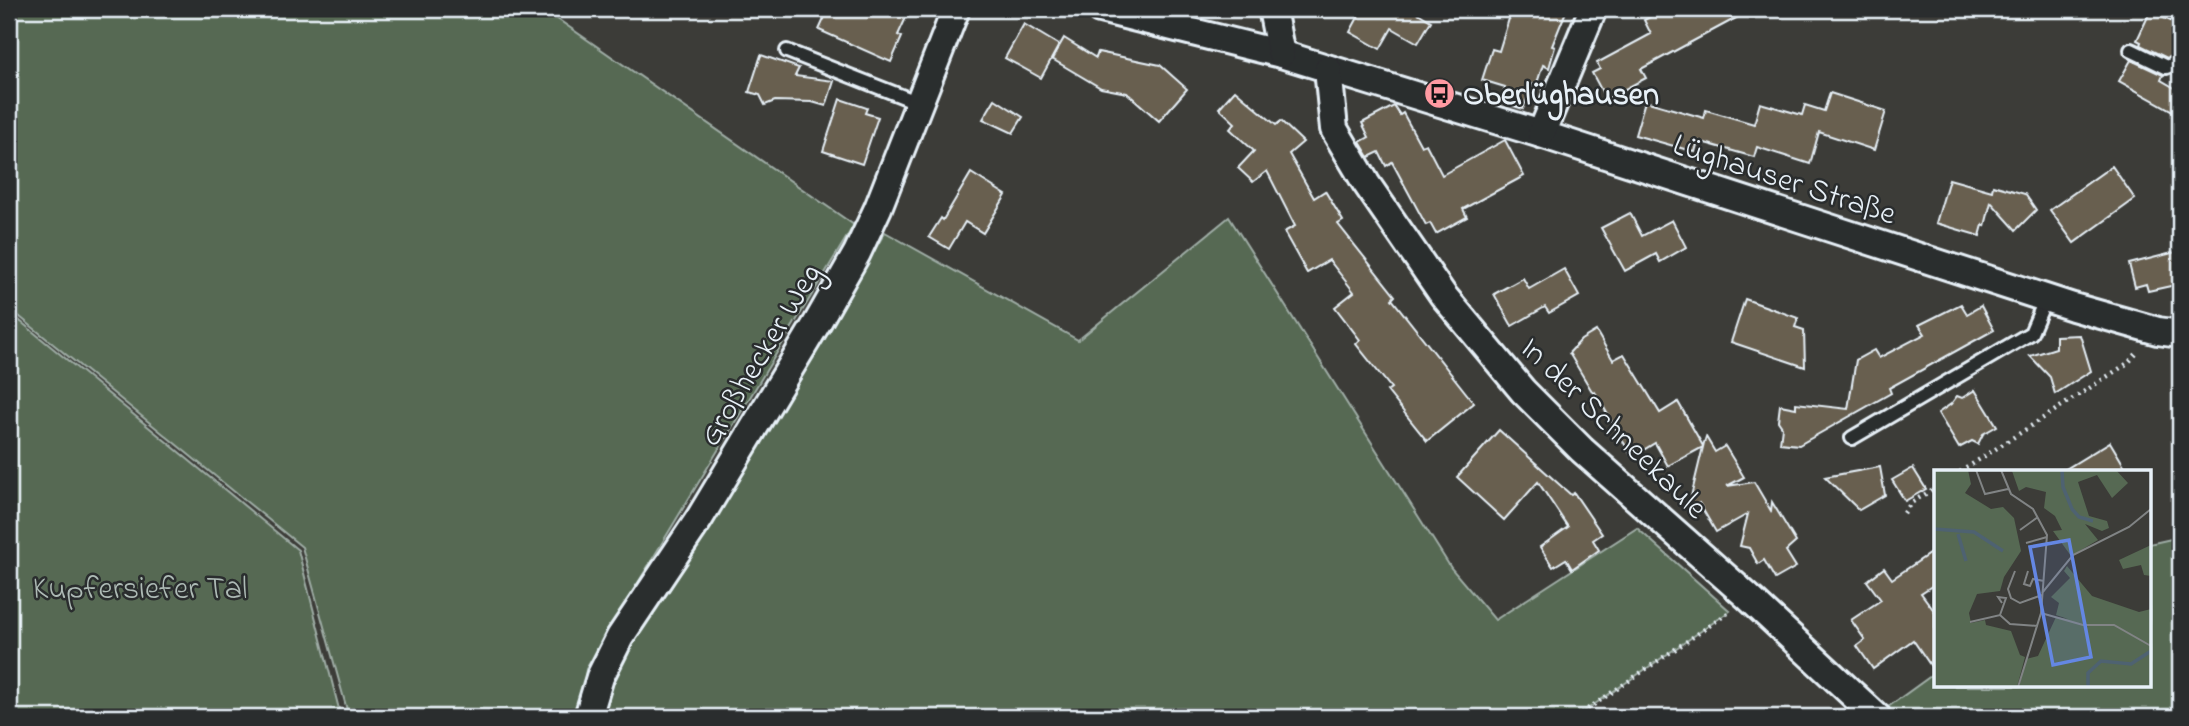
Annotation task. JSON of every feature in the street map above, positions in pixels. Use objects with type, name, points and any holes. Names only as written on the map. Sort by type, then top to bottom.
[{"type":"street","name":"Großhecker Weg","points":[[588,717],[600,677],[620,637],[699,519],[857,253],[878,208],[956,9]]},
{"type":"street","name":"Lüghauser Straße","points":[[1100,9],[1281,54],[1541,134],[2046,298],[2169,333]]},
{"type":"street","points":[[1272,9],[1281,54]]},
{"type":"street","points":[[1541,134],[1593,9]]},
{"type":"street","name":"In der Schneekaule","points":[[1328,69],[1334,129],[1366,183],[1443,295],[1523,391],[1582,450],[1747,596],[1877,717]]},
{"type":"lane","points":[[2131,50],[2166,67],[2180,62]]},
{"type":"lane","points":[[787,51],[919,103]]},
{"type":"lane","points":[[1852,438],[2031,333],[2046,298]]},
{"type":"path","points":[[1963,470],[2128,363],[2169,333]]},
{"type":"path","points":[[1904,513],[1911,503],[1934,489]]},
{"type":"path","points":[[1576,717],[1715,623],[1747,596]]},
{"type":"green space","points":[[9,9],[543,9],[854,225],[586,669],[581,717],[349,717],[302,547],[9,308]]},
{"type":"green space","points":[[1229,217],[1451,568],[1495,620],[1637,528],[1730,611],[1576,717],[603,717],[610,671],[761,443],[885,232],[1078,340]]},
{"type":"green space","name":"Kupfersiefer Tal","points":[[9,312],[298,550],[341,717],[9,717]]},
{"type":"green space","points":[[2180,537],[2180,717],[1897,717],[1888,707],[1934,674],[1934,688],[2150,688],[2150,544]]},
{"type":"building","points":[[910,9],[898,35],[902,37],[891,62],[819,30],[828,10]]},
{"type":"building","points":[[1359,9],[1411,9],[1431,21],[1418,43],[1392,28],[1380,49],[1350,32],[1362,10]]},
{"type":"building","points":[[1512,9],[1567,9],[1552,46],[1555,47],[1549,68],[1543,65],[1536,86],[1532,84],[1523,109],[1501,102],[1505,87],[1482,80],[1492,49],[1499,51]]},
{"type":"building","points":[[1665,9],[1753,9],[1641,69],[1646,78],[1606,99],[1592,73],[1600,69],[1597,63],[1651,34],[1644,20]]},
{"type":"building","points":[[2150,12],[2180,25],[2180,36],[2171,56],[2167,58],[2140,45],[2141,42],[2137,40]]},
{"type":"building","points":[[1024,24],[1059,45],[1041,78],[1005,58]]},
{"type":"building","points":[[1064,38],[1096,58],[1098,52],[1160,65],[1187,89],[1159,121],[1127,93],[1101,88],[1052,59]]},
{"type":"building","points":[[761,55],[799,68],[795,76],[834,81],[826,106],[812,102],[775,101],[765,105],[760,95],[749,92]]},
{"type":"building","points":[[2131,60],[2163,75],[2161,80],[2180,91],[2180,115],[2119,81]]},
{"type":"building","points":[[1235,90],[1276,125],[1281,121],[1303,142],[1289,154],[1314,198],[1325,191],[1343,221],[1338,224],[1395,296],[1392,299],[1474,403],[1427,441],[1387,391],[1391,388],[1356,344],[1360,340],[1335,307],[1354,292],[1329,260],[1307,273],[1284,232],[1295,226],[1267,171],[1253,182],[1238,168],[1254,151],[1230,129],[1235,123],[1219,108]]},
{"type":"building","points":[[1830,93],[1886,111],[1874,150],[1819,132],[1810,164],[1757,147],[1754,157],[1698,141],[1695,152],[1635,135],[1645,101],[1704,118],[1706,110],[1754,124],[1760,103],[1802,115],[1805,105],[1824,111]]},
{"type":"building","points":[[840,99],[867,108],[865,113],[878,117],[862,164],[823,151]]},
{"type":"building","points":[[995,99],[1023,117],[1013,133],[983,119]]},
{"type":"building","points":[[1394,106],[1400,115],[1403,113],[1421,146],[1426,144],[1442,175],[1505,140],[1524,176],[1463,209],[1467,217],[1436,234],[1430,223],[1426,225],[1392,162],[1386,166],[1379,152],[1369,157],[1360,142],[1369,137],[1362,123]]},
{"type":"building","points":[[2112,166],[2135,199],[2074,243],[2050,210]]},
{"type":"building","points":[[971,173],[1006,195],[983,233],[965,222],[949,249],[929,237],[941,218],[943,220]]},
{"type":"building","points":[[1949,179],[1992,191],[1993,185],[2025,194],[2036,210],[2016,230],[1991,202],[1980,236],[1936,223]]},
{"type":"building","points":[[1630,213],[1642,236],[1672,220],[1686,247],[1660,262],[1656,254],[1625,271],[1601,228]]},
{"type":"building","points":[[2180,251],[2180,284],[2148,291],[2146,284],[2135,287],[2129,264]]},
{"type":"building","points":[[1564,269],[1579,296],[1549,313],[1545,307],[1512,326],[1494,294],[1523,278],[1529,289]]},
{"type":"building","points":[[1745,299],[1798,318],[1795,327],[1804,330],[1805,367],[1731,342]]},
{"type":"building","points":[[1961,304],[1967,314],[1981,306],[1994,330],[1889,388],[1891,393],[1799,445],[1780,443],[1780,405],[1796,408],[1796,403],[1848,409],[1856,360],[1874,350],[1879,358],[1925,334],[1919,325]]},
{"type":"building","points":[[1596,331],[1613,360],[1624,354],[1660,413],[1678,402],[1703,446],[1706,437],[1715,452],[1725,446],[1744,477],[1727,486],[1754,482],[1771,511],[1772,502],[1796,542],[1786,551],[1796,567],[1775,579],[1764,560],[1758,564],[1749,548],[1740,546],[1748,514],[1716,532],[1699,503],[1688,509],[1703,447],[1668,466],[1655,443],[1632,457],[1569,353],[1581,340]]},
{"type":"building","points":[[2080,335],[2091,371],[2055,394],[2050,377],[2030,356],[2056,348],[2056,336]]},
{"type":"building","points":[[1975,390],[1997,426],[1983,434],[1978,444],[1972,441],[1959,448],[1938,413],[1957,396],[1962,398]]},
{"type":"building","points":[[1499,430],[1571,495],[1574,493],[1602,534],[1593,540],[1599,550],[1572,569],[1566,559],[1553,567],[1540,547],[1568,527],[1538,482],[1504,520],[1457,477]]},
{"type":"building","points":[[2110,442],[2127,470],[2064,470]]},
{"type":"building","points":[[1880,467],[1885,495],[1859,510],[1825,477]]},
{"type":"building","points":[[1913,468],[1926,489],[1905,501],[1892,480]]},
{"type":"building","points":[[1934,551],[1934,585],[1921,593],[1934,611],[1934,671],[1913,640],[1873,669],[1857,646],[1865,640],[1851,620],[1881,600],[1867,581],[1884,568],[1892,579]]},
{"type":"place","name":"Oberlüghausen","points":[[1440,93]]}]
